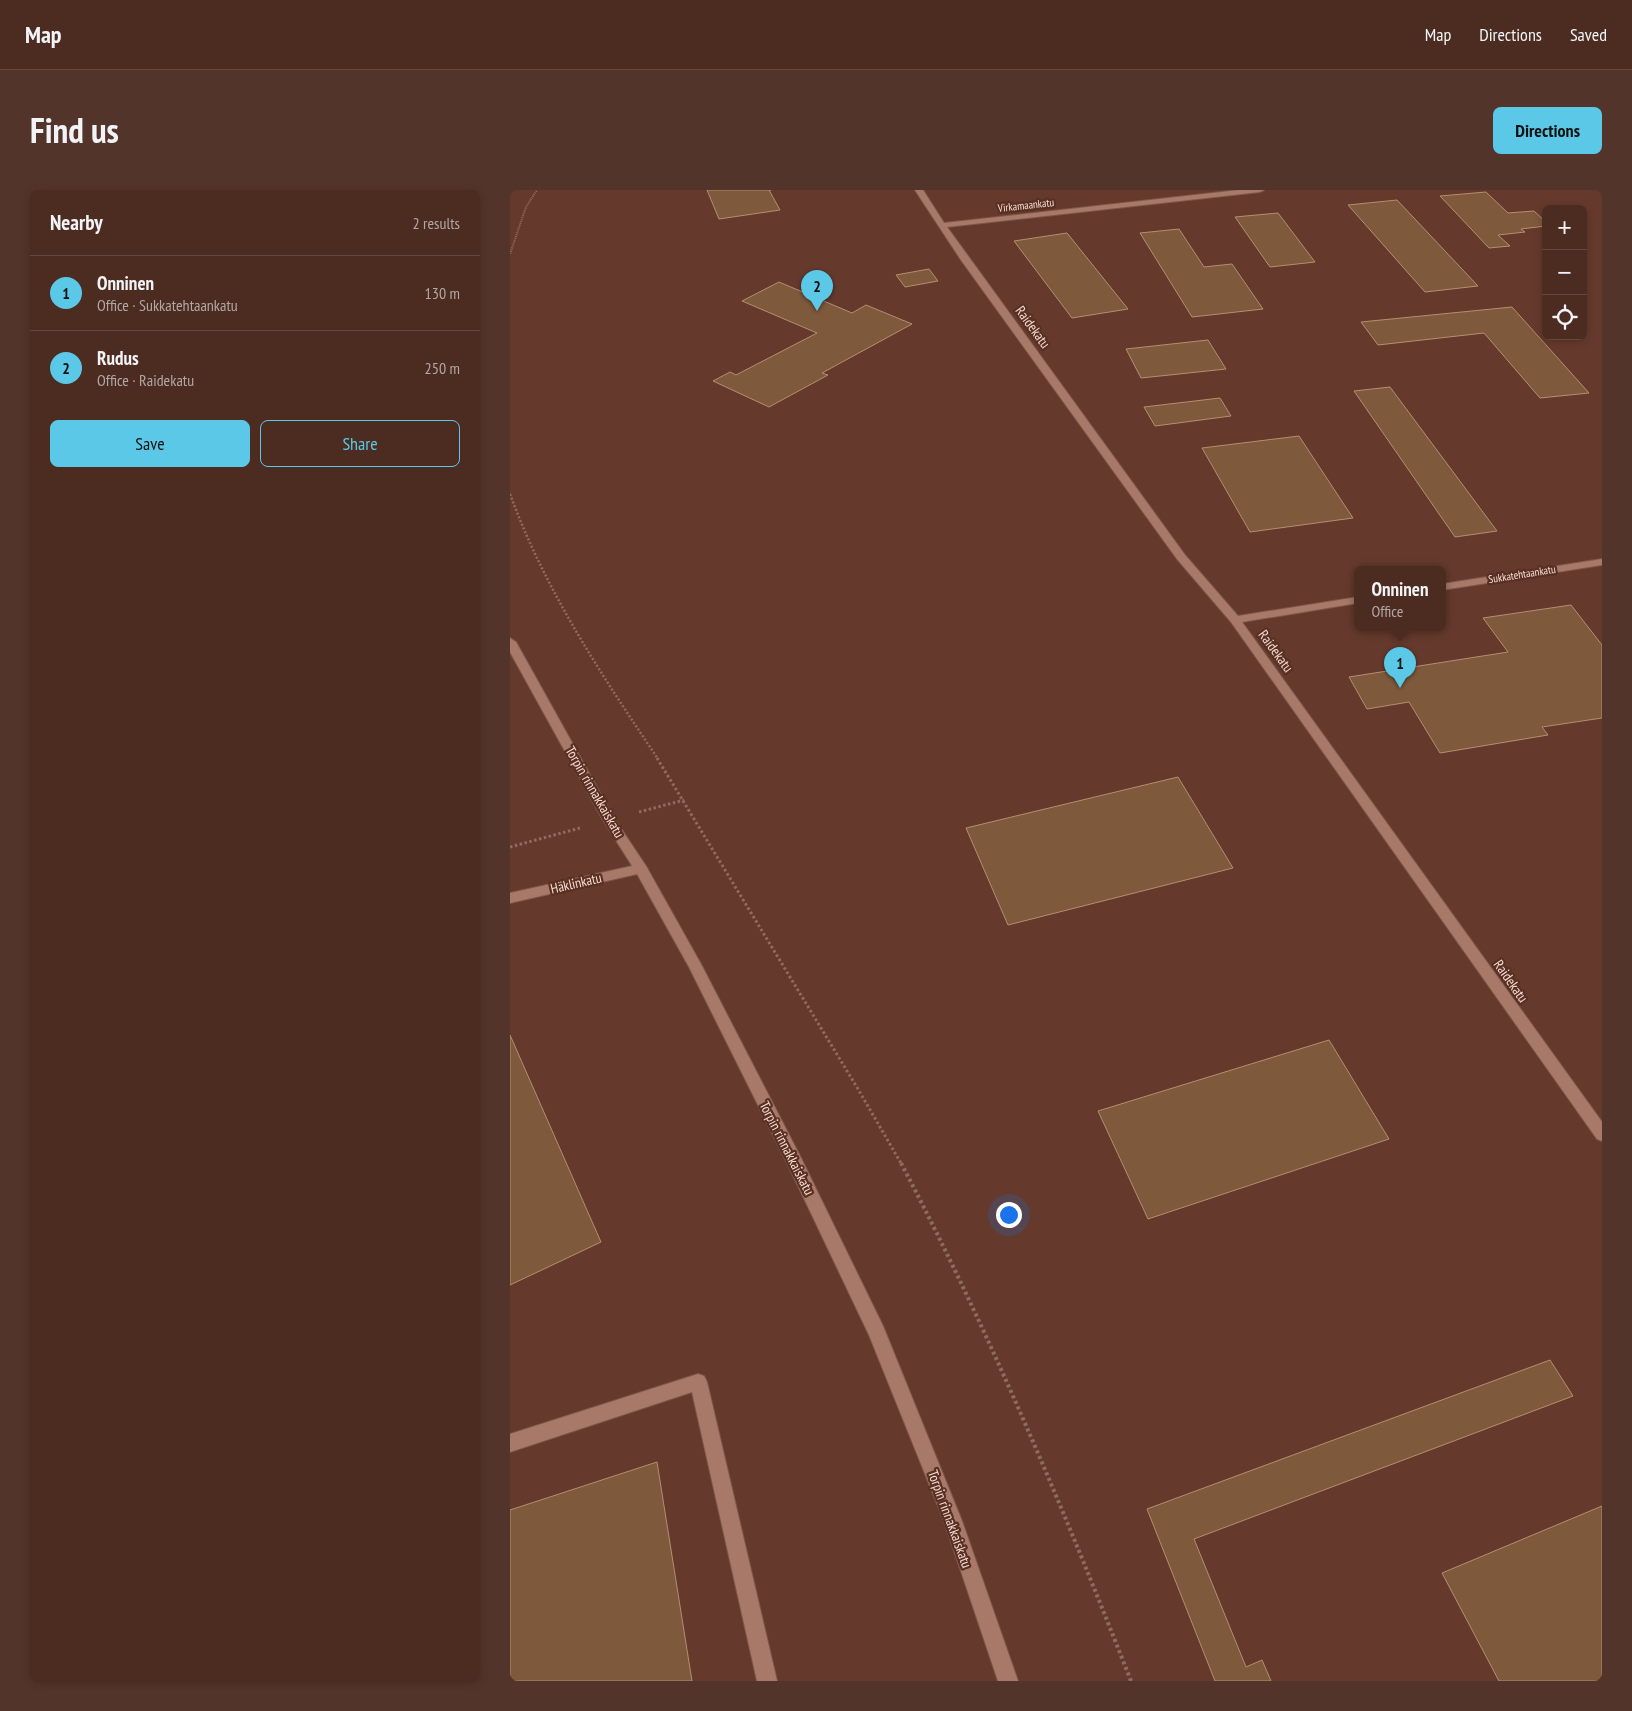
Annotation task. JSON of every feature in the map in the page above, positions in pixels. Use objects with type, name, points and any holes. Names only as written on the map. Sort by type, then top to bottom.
[{"type":"street","name":"Raidekatu","points":[[920,190],[964,258],[1181,558],[1235,620],[1602,1134]]},
{"type":"street","name":"Virkamaankatu","points":[[944,225],[1260,190]]},
{"type":"street","name":"Sukkatehtaankatu","points":[[1446,586],[1602,562]]},
{"type":"street","points":[[1235,620],[1354,601]]},
{"type":"street","name":"Torpin rinnakkaiskatu","points":[[510,642],[609,820],[641,869],[695,966],[795,1163],[877,1332],[953,1521],[1008,1681]]},
{"type":"street","name":"Häklinkatu","points":[[510,898],[641,869]]},
{"type":"street","points":[[510,1443],[698,1382],[767,1681]]},
{"type":"path","points":[[510,254],[526,207],[537,190]]},
{"type":"path","points":[[510,494],[520,526],[560,604],[604,677],[684,800],[901,1162],[995,1349],[1082,1556],[1131,1681]]},
{"type":"building","points":[[707,190],[769,190],[780,210],[719,219]]},
{"type":"building","points":[[1486,192],[1508,213],[1534,211],[1542,218],[1542,226],[1521,229],[1525,232],[1498,235],[1510,246],[1489,248],[1440,196]]},
{"type":"building","points":[[1397,200],[1478,286],[1425,292],[1348,205]]},
{"type":"building","points":[[1278,213],[1315,262],[1270,267],[1235,217]]},
{"type":"building","points":[[1179,229],[1204,267],[1232,264],[1263,309],[1192,317],[1140,233]]},
{"type":"building","points":[[1067,233],[1128,309],[1072,318],[1014,241]]},
{"type":"building","points":[[929,269],[938,281],[905,287],[896,275]]},
{"type":"building","points":[[779,282],[852,313],[866,305],[912,324],[822,373],[828,375],[769,407],[713,381],[730,372],[736,375],[817,333],[742,301]]},
{"type":"building","points":[[1512,307],[1589,393],[1540,398],[1484,333],[1378,345],[1361,322]]},
{"type":"building","points":[[1208,340],[1226,369],[1141,378],[1126,349]]},
{"type":"building","points":[[1390,387],[1497,531],[1455,537],[1354,391]]},
{"type":"building","points":[[1220,398],[1231,416],[1155,426],[1144,407]]},
{"type":"building","points":[[1299,436],[1353,518],[1250,532],[1202,448]]},
{"type":"building","points":[[1571,605],[1602,645],[1602,718],[1542,727],[1548,735],[1440,753],[1409,702],[1367,709],[1349,677],[1508,652],[1483,618]]},
{"type":"building","points":[[1178,777],[1233,868],[1008,925],[966,828]]},
{"type":"building","points":[[510,1035],[601,1242],[510,1285]]},
{"type":"building","points":[[1329,1040],[1389,1139],[1148,1219],[1098,1111]]},
{"type":"building","points":[[1550,1360],[1573,1396],[1194,1539],[1246,1667],[1262,1660],[1271,1681],[1215,1681],[1147,1509]]},
{"type":"building","points":[[657,1462],[692,1681],[510,1681],[510,1510]]},
{"type":"building","points":[[1602,1506],[1602,1681],[1499,1681],[1442,1573]]},
{"type":"place","name":"Rudus","points":[[817,311]]},
{"type":"place","name":"Onninen","points":[[1400,688]]}]
